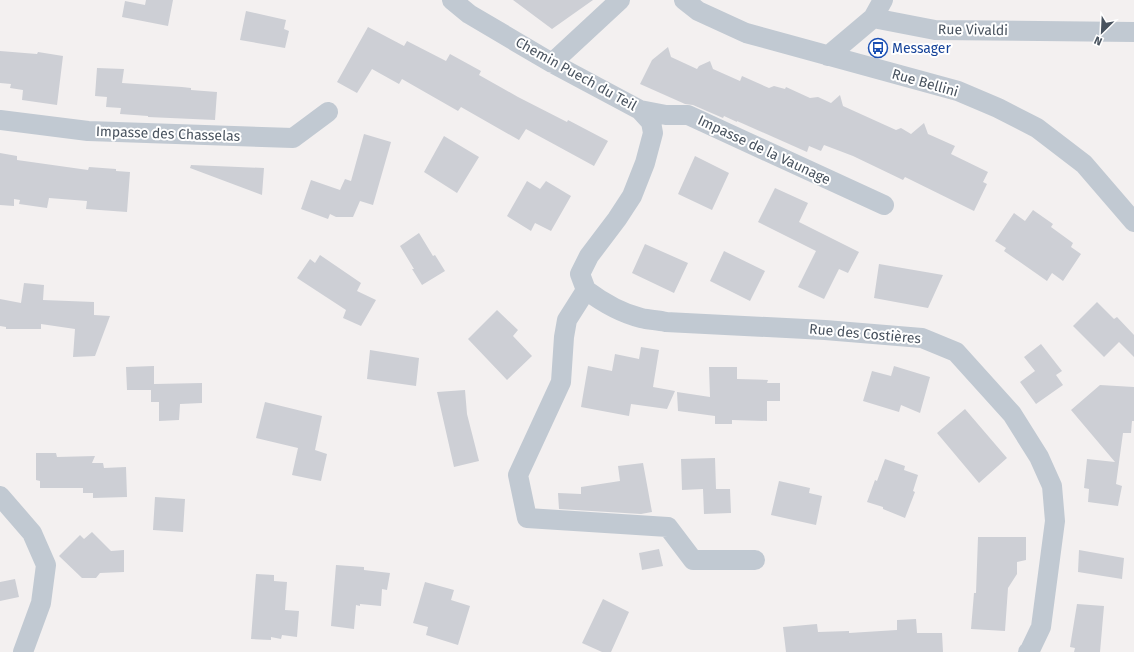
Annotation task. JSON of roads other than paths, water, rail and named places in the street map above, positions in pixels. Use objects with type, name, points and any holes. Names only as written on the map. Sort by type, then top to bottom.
[{"type":"street","name":"Chemin Puech du Teil","points":[[452,0],[468,14],[552,63],[640,110],[651,122],[652,133],[645,163],[632,196],[617,220],[589,256],[580,274],[586,290]]},
{"type":"street","points":[[552,63],[620,0]]},
{"type":"street","name":"Rue Bellini","points":[[684,0],[698,11],[746,33],[958,91],[998,108],[1037,128],[1084,164],[1134,222]]},
{"type":"street","points":[[828,56],[873,18],[883,0]]},
{"type":"street","name":"Rue Vivaldi","points":[[873,18],[935,30],[1134,32]]},
{"type":"street","name":"Impasse de la Vaunage","points":[[640,110],[666,115],[688,115],[884,205]]},
{"type":"street","name":"Impasse des Chasselas","points":[[0,120],[88,131],[293,138],[328,112]]},
{"type":"street","points":[[586,290],[567,320],[560,382],[518,474],[527,518],[668,527],[693,560],[755,560]]},
{"type":"street","name":"Rue des Costières","points":[[586,290],[599,300],[640,318],[666,322],[825,330],[922,338],[956,352],[1012,414],[1039,457],[1052,486],[1055,521],[1041,626],[1028,652]]},
{"type":"street","points":[[0,496],[32,533],[46,565],[41,603],[23,652]]},
{"type":"place","name":"Messager","points":[[878,48]]}]
